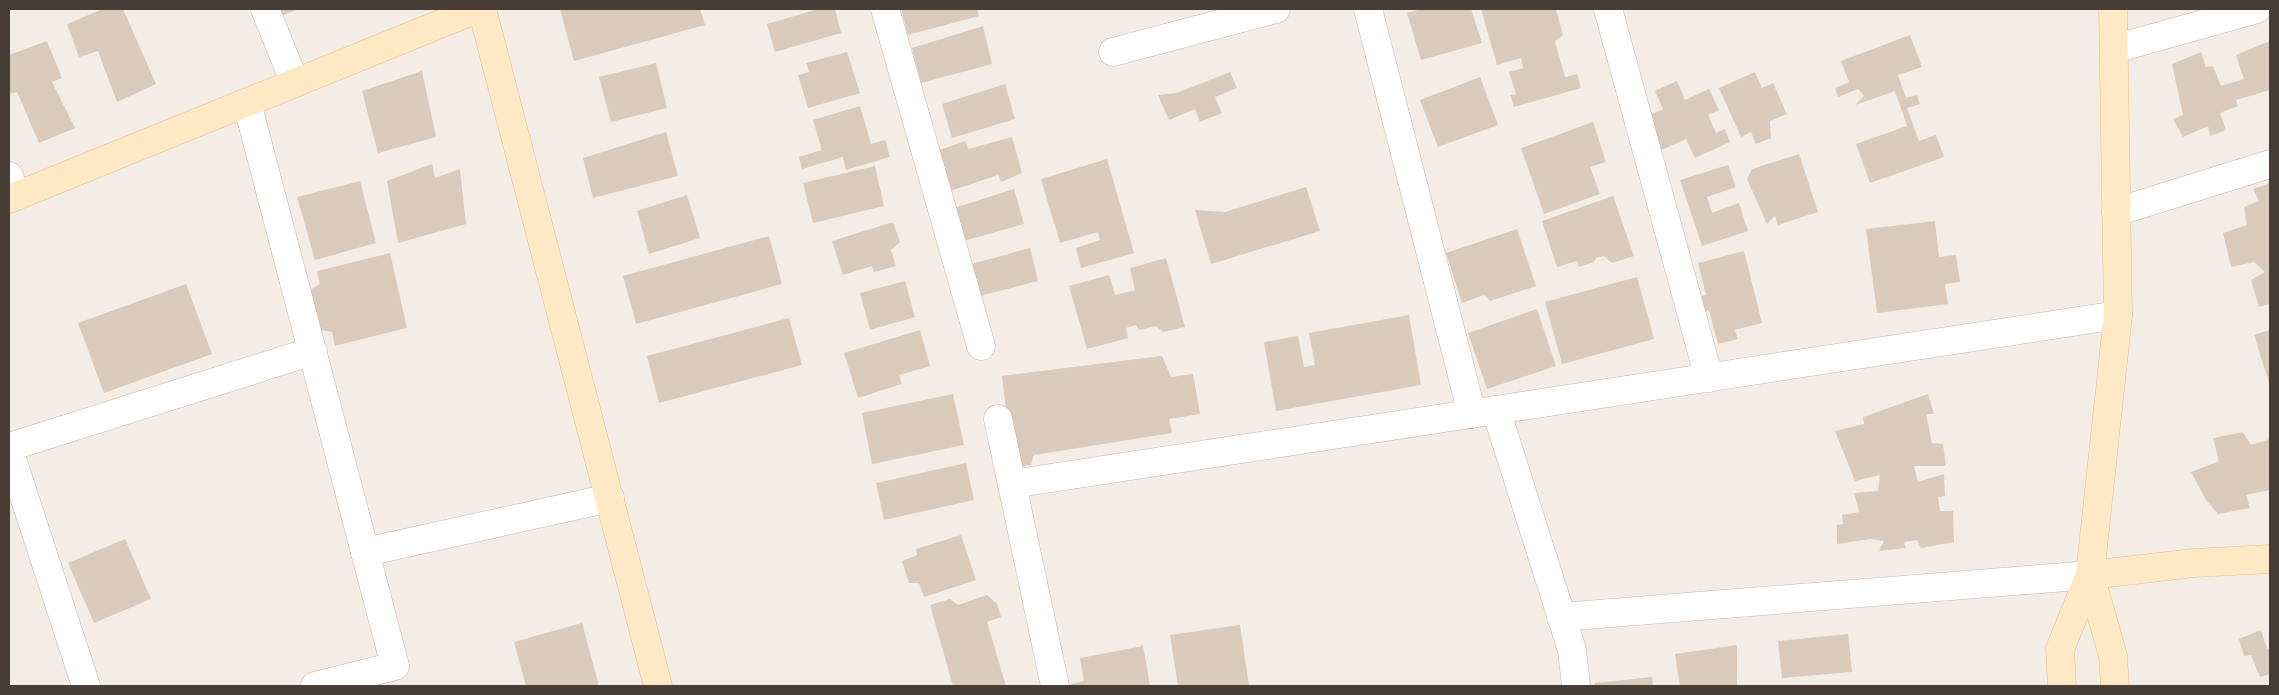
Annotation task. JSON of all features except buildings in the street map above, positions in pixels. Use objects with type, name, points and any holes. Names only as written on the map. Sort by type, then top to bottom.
[{"type":"street","points":[[265,9],[295,83]]},
{"type":"street","points":[[11,190],[247,103],[477,9]]},
{"type":"street","points":[[482,9],[658,686]]},
{"type":"street","points":[[885,9],[981,346]]},
{"type":"street","points":[[1113,52],[1276,9]]},
{"type":"street","points":[[1368,9],[1484,412],[1561,617],[1572,650],[1576,686]]},
{"type":"street","points":[[1608,9],[1709,378]]},
{"type":"street","points":[[2062,686],[2060,650],[2090,575],[2118,316],[2113,9]]},
{"type":"street","points":[[2114,49],[2256,9]]},
{"type":"street","points":[[247,103],[398,676],[315,686]]},
{"type":"street","points":[[2116,212],[2270,164]]},
{"type":"street","points":[[1012,484],[2118,316]]},
{"type":"street","points":[[86,686],[9,448],[313,351]]},
{"type":"street","points":[[998,419],[1055,686]]},
{"type":"street","points":[[365,552],[610,498]]},
{"type":"street","points":[[1561,617],[2090,575],[2194,563],[2270,559]]},
{"type":"street","points":[[2090,575],[2113,656],[2115,686]]}]
